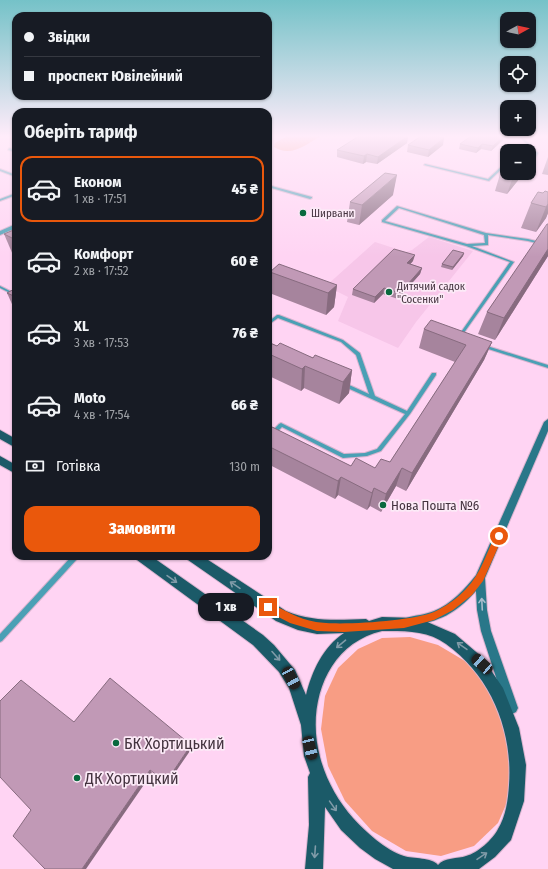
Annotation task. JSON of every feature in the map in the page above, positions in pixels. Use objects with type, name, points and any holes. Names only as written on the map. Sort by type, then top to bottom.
[{"type":"main road","points":[[404,623],[434,616],[450,607],[469,593],[480,578],[548,422]]},
{"type":"main road","points":[[0,434],[12,442]]},
{"type":"main road","points":[[0,460],[12,468]]},
{"type":"main road","points":[[147,560],[273,652],[286,667],[297,688],[308,726]]},
{"type":"main road","points":[[198,560],[281,616],[298,622],[317,627],[344,628],[374,626],[389,623],[404,623],[424,627],[445,635],[464,647],[482,664],[498,684],[512,708]]},
{"type":"main road","points":[[446,869],[470,864],[495,847],[513,823],[523,793],[525,764],[521,736],[486,631],[482,610],[480,578]]},
{"type":"main road","points":[[314,869],[317,825],[315,771],[310,748],[308,726],[310,697],[320,671],[334,650],[353,635],[374,626]]},
{"type":"main road","points":[[315,771],[330,802],[351,830],[378,852],[408,866],[431,869]]},
{"type":"street","points":[[0,233],[12,228]]},
{"type":"lane","points":[[474,177],[489,180],[493,177]]},
{"type":"lane","points":[[272,187],[311,198]]},
{"type":"lane","points":[[0,200],[12,196]]},
{"type":"lane","points":[[466,340],[459,338],[512,262],[467,245],[383,221],[398,207],[486,234],[528,240],[548,245]]},
{"type":"lane","points":[[467,245],[487,244],[486,234]]},
{"type":"lane","points":[[0,287],[12,293]]},
{"type":"lane","points":[[272,321],[278,316],[342,342],[358,354],[373,398]]},
{"type":"lane","points":[[481,345],[548,367]]},
{"type":"lane","points":[[272,434],[281,425],[343,456],[365,455],[379,450],[408,413],[434,374]]},
{"type":"lane","points":[[338,382],[408,413]]},
{"type":"lane","points":[[0,639],[72,560]]},
{"type":"shaded area","name":"Дитячий садок \"Сосенки\"","points":[[429,237],[473,251],[416,322],[398,348],[338,321],[348,297],[326,286],[375,242],[406,252],[412,250]]},
{"type":"shaded area","points":[[410,637],[438,645],[465,661],[488,687],[505,718],[512,791],[498,823],[474,846],[441,856],[406,851],[372,831],[345,801],[328,766],[321,729],[325,696],[338,668],[358,649],[382,638]]},
{"type":"building","points":[[381,177],[395,177],[362,205],[350,202]]},
{"type":"building","points":[[545,191],[548,192],[548,204],[546,207],[531,203],[538,192],[543,193]]},
{"type":"building","points":[[547,224],[548,249],[504,318],[487,312]]},
{"type":"building","points":[[12,231],[12,238],[4,234]]},
{"type":"building","points":[[394,249],[415,255],[407,263],[422,268],[400,293],[384,288],[375,297],[353,289]]},
{"type":"building","points":[[453,250],[464,253],[453,267],[442,264]]},
{"type":"building","points":[[279,264],[337,285],[328,293],[272,273],[272,270]]},
{"type":"building","points":[[12,290],[12,295],[7,293]]},
{"type":"building","points":[[431,320],[492,342],[412,473],[402,468],[386,494],[374,488],[372,493],[341,477],[338,481],[272,448],[272,427],[351,466],[356,458],[375,468],[381,459],[390,462],[466,345],[424,329]]},
{"type":"building","points":[[280,343],[313,358],[315,355],[352,370],[343,382],[305,366],[302,369],[272,355],[272,344],[277,346]]},
{"type":"building","name":"ДК Хортицкий","points":[[110,678],[191,745],[166,782],[150,770],[82,869],[45,869],[13,836],[31,810],[0,777],[0,701],[21,680],[74,722]]},
{"type":"place","name":"Ширвани","points":[[303,213]]},
{"type":"place","name":"Дитячий садок \"Сосенки\"","points":[[389,292]]},
{"type":"place","name":"Нова Пошта №6","points":[[383,505]]},
{"type":"place","name":"БК Хортицький","points":[[116,743]]},
{"type":"place","name":"ДК Хортицкий","points":[[77,778]]},
{"type":"route","points":[[268,607],[281,616],[317,627],[344,628],[374,626],[389,623],[404,623],[434,616],[450,607],[469,593],[480,578],[499,536]]}]
